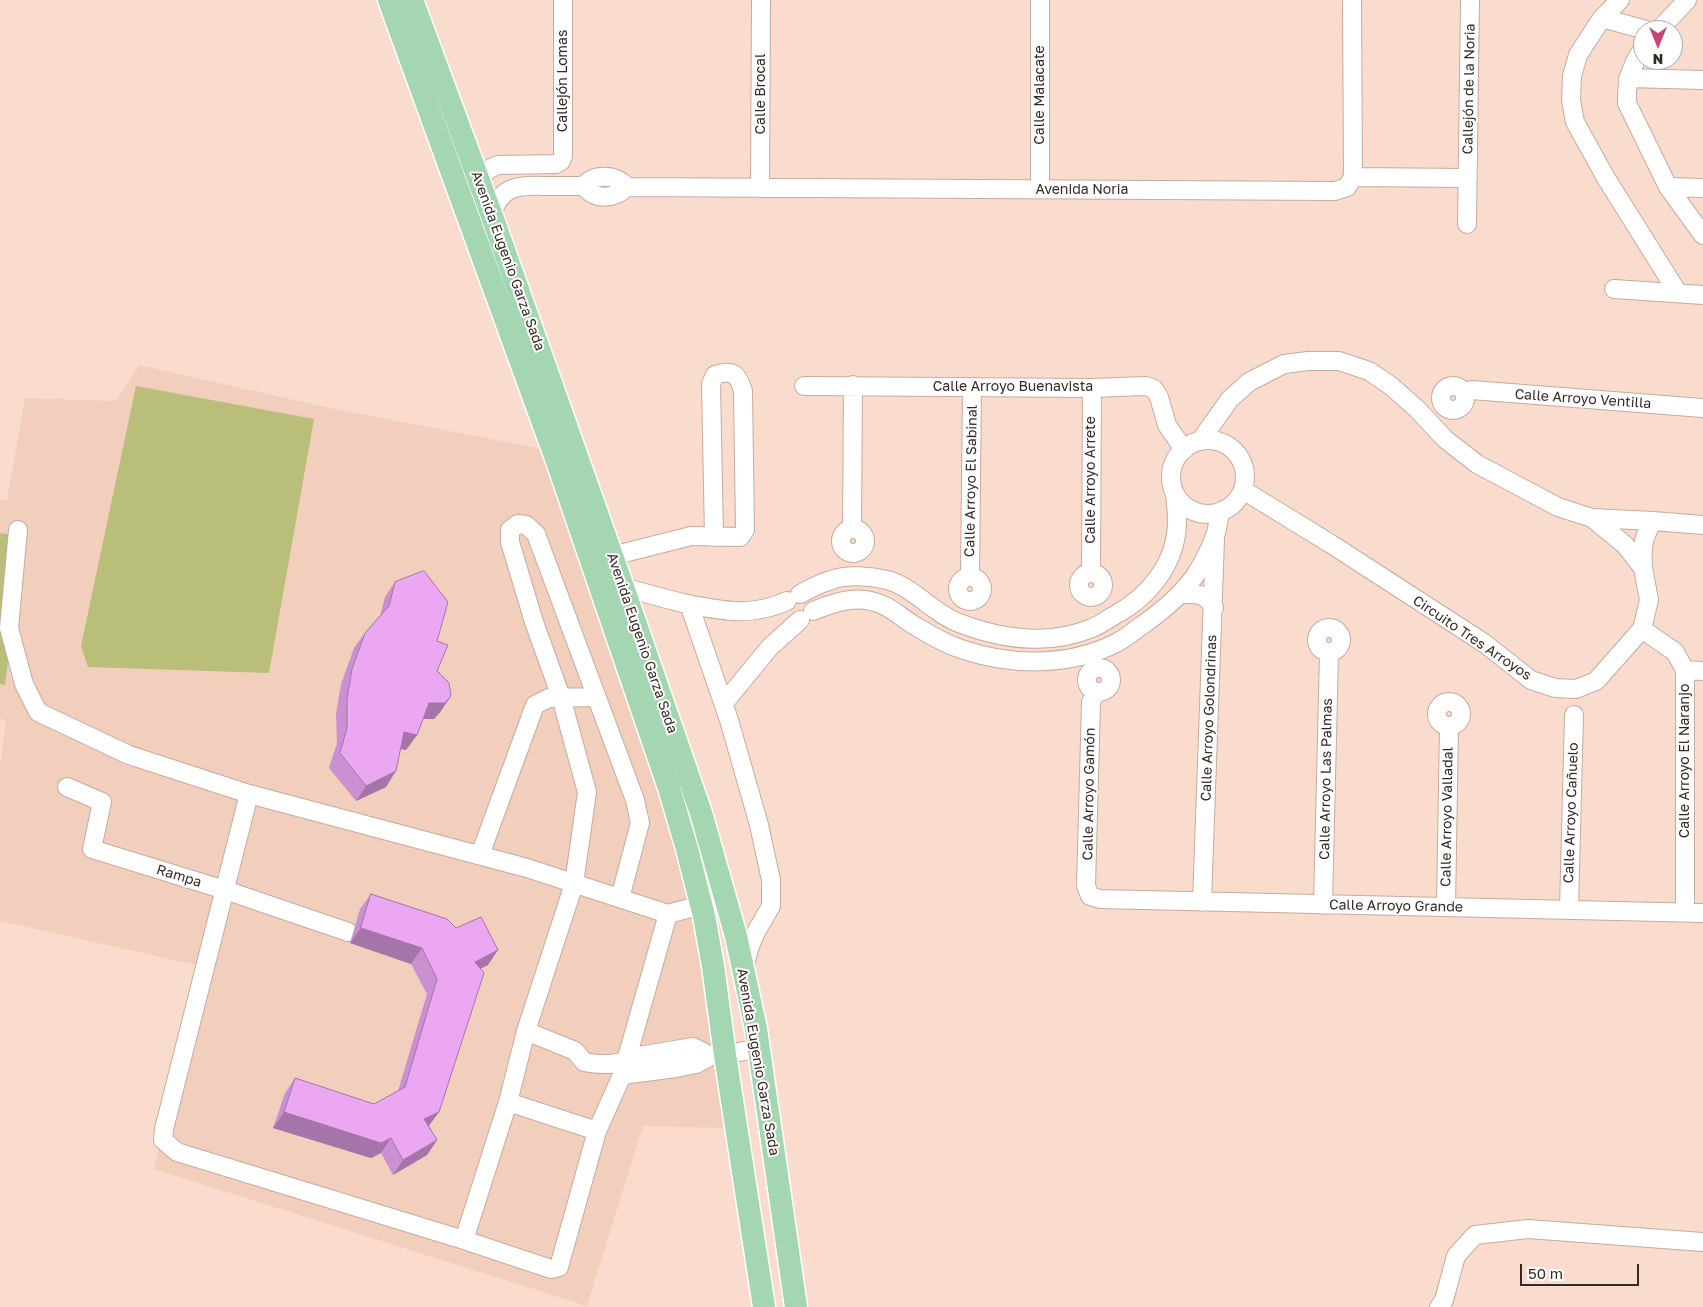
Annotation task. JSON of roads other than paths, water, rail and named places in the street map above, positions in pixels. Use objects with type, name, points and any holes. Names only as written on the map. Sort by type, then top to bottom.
[{"type":"main road","name":"Avenida Eugenio Garza Sada","points":[[389,0],[558,464],[669,788],[701,905],[713,966],[718,1056],[764,1307]]},
{"type":"main road","name":"Avenida Eugenio Garza Sada","points":[[412,0],[492,216],[701,813],[744,971],[759,1049],[796,1307]]},
{"type":"street","name":"Callejón Lomas","points":[[479,182],[487,170],[498,165],[556,164],[561,161],[563,156],[564,0]]},
{"type":"street","name":"Calle Brocal","points":[[760,188],[761,0]]},
{"type":"street","name":"Calle Malacate","points":[[1040,0],[1040,189]]},
{"type":"street","points":[[1352,0],[1353,177],[1468,178]]},
{"type":"street","name":"Callejón de la Noria","points":[[1467,224],[1470,0]]},
{"type":"street","points":[[1620,0],[1602,18],[1578,55],[1572,76],[1571,100],[1575,122],[1606,178],[1678,293]]},
{"type":"street","points":[[1668,20],[1687,0]]},
{"type":"street","points":[[1602,18],[1633,26]]},
{"type":"street","points":[[1633,69],[1628,78],[1626,88],[1627,103],[1668,187],[1703,235]]},
{"type":"street","points":[[1628,78],[1703,80]]},
{"type":"street","name":"Avenida Noria","points":[[492,216],[501,196],[515,187],[523,185],[584,186],[591,179],[609,177],[616,178],[627,187],[1335,191],[1347,187],[1353,177]]},
{"type":"street","points":[[1668,187],[1703,188]]},
{"type":"street","points":[[1614,288],[1703,295]]},
{"type":"street","name":"Circuito Tres Arroyos","points":[[1184,450],[1188,446],[1200,441],[1230,399],[1249,382],[1284,364],[1308,360],[1339,361],[1369,371],[1391,386],[1445,438],[1477,464],[1558,507],[1592,518],[1625,544],[1643,568]]},
{"type":"street","points":[[612,556],[691,536],[714,537],[740,537],[743,534],[745,530],[743,391],[740,380],[734,373],[725,371],[715,375],[711,384],[714,537]]},
{"type":"street","points":[[852,528],[853,385]]},
{"type":"street","name":"Calle Arroyo Buenavista","points":[[804,386],[1092,388],[1146,386],[1154,389],[1160,397],[1167,425],[1184,450]]},
{"type":"street","name":"Calle Arroyo El Sabinal","points":[[970,576],[972,387]]},
{"type":"street","name":"Calle Arroyo Arrete","points":[[1091,572],[1092,388]]},
{"type":"street","name":"Calle Arroyo Ventilla","points":[[1464,393],[1472,390],[1703,408]]},
{"type":"street","points":[[1176,495],[1184,505],[1195,512],[1203,514],[1216,513],[1228,509],[1237,501],[1243,490],[1246,472],[1241,459],[1233,449],[1223,443],[1211,440],[1200,441]]},
{"type":"street","points":[[623,587],[724,611],[762,610],[831,579],[857,577],[889,580],[956,622],[991,634],[1026,639],[1061,637],[1092,628],[1133,605],[1160,577],[1172,551],[1177,523],[1176,495],[1171,477],[1173,464],[1178,455],[1184,450]]},
{"type":"street","name":"Circuito Tres Arroyos","points":[[1243,490],[1331,544],[1484,643],[1531,680],[1554,688],[1576,688],[1596,681],[1642,629],[1648,600],[1642,549],[1645,534],[1653,521]]},
{"type":"street","points":[[724,703],[770,647],[806,616],[830,604],[848,600],[870,600],[888,606],[916,627],[961,649],[1003,659],[1045,662],[1082,657],[1116,643],[1154,617],[1180,594],[1194,577],[1216,534],[1221,511]]},
{"type":"street","points":[[1592,518],[1703,526]]},
{"type":"street","points":[[464,1240],[508,1102],[526,1031],[574,884],[587,792],[561,698],[534,622],[510,542],[510,530],[518,524],[526,525],[536,534],[635,800],[640,823],[620,898]]},
{"type":"street","points":[[18,530],[9,628],[24,684],[38,712],[129,755],[249,794],[527,868],[668,914],[701,905]]},
{"type":"street","name":"Calle Arroyo Golondrinas","points":[[1202,902],[1216,534]]},
{"type":"street","points":[[1180,594],[1199,594],[1209,599],[1214,608]]},
{"type":"street","points":[[689,604],[724,703],[759,825],[770,880],[770,906],[750,946],[744,971]]},
{"type":"street","points":[[762,610],[778,619],[782,632],[780,639]]},
{"type":"street","name":"Calle Arroyo El Naranjo","points":[[1642,629],[1675,652],[1685,670],[1685,912]]},
{"type":"street","name":"Calle Arroyo Las Palmas","points":[[1323,905],[1329,653]]},
{"type":"street","points":[[1685,670],[1703,671]]},
{"type":"street","name":"Calle Arroyo Gamón","points":[[1090,896],[1086,886],[1091,702],[1096,692]]},
{"type":"street","points":[[480,855],[535,705],[549,698],[596,698]]},
{"type":"street","name":"Calle Arroyo Cañuelo","points":[[1569,910],[1574,715]]},
{"type":"street","name":"Calle Arroyo Valladal","points":[[1446,907],[1449,726]]},
{"type":"street","name":"Rampa","points":[[67,787],[102,802],[92,849],[225,890],[348,932]]},
{"type":"street","points":[[249,794],[164,1129],[163,1140],[177,1152],[464,1240],[551,1269],[559,1267],[597,1131],[624,1068],[668,914]]},
{"type":"street","name":"Calle Arroyo Grande","points":[[1090,896],[1100,899],[1202,902],[1703,913]]},
{"type":"street","points":[[526,1031],[575,1051],[584,1062],[624,1068],[696,1064],[718,1056],[759,1049]]},
{"type":"street","points":[[508,1102],[597,1131]]},
{"type":"street","points":[[1439,1307],[1444,1300],[1456,1256],[1475,1235],[1528,1229],[1703,1242]]}]
